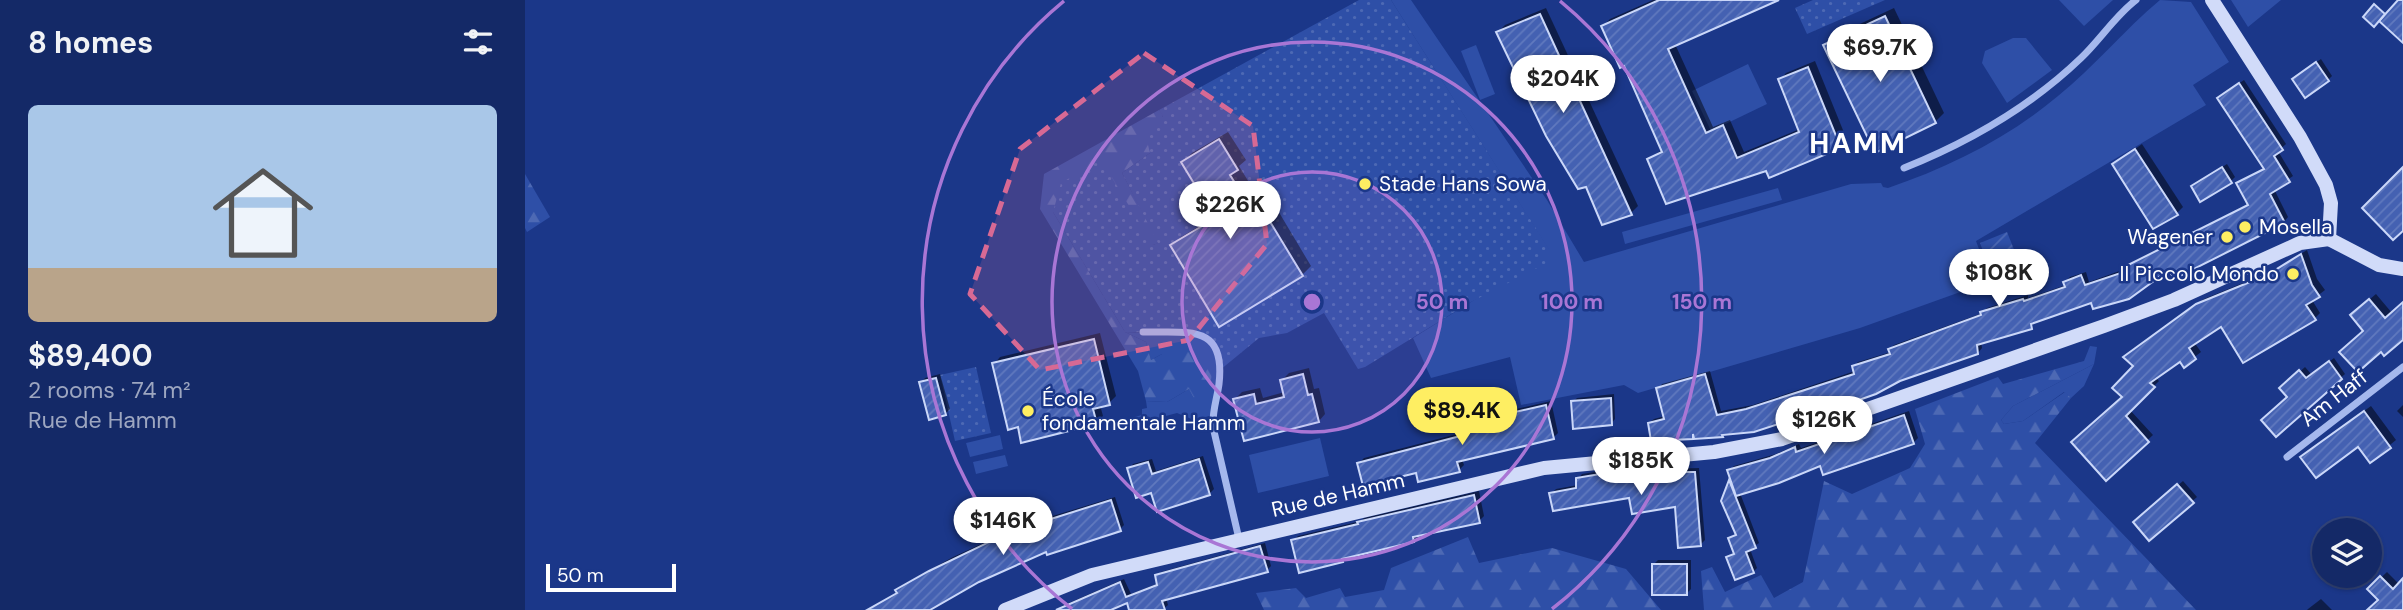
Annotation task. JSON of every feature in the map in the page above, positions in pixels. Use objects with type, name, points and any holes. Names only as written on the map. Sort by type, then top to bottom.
[{"type":"main road","points":[[2212,0],[2300,137],[2326,185],[2331,203],[2329,239],[2379,265],[2403,269]]},
{"type":"main road","name":"Rue de Hamm","points":[[1005,610],[1092,575],[1544,468],[1714,452],[1782,439],[2174,300],[2300,243],[2329,239]]},
{"type":"street","points":[[1904,168],[1981,132],[2019,107],[2080,59],[2136,0]]},
{"type":"street","points":[[1143,332],[1204,335],[1215,344],[1220,356],[1220,370],[1213,427],[1239,539]]},
{"type":"street","name":"Am Haff","points":[[2287,457],[2403,367]]},
{"type":"highlighted area","points":[[1144,53],[1253,126],[1267,244],[1189,340],[1040,370],[970,294],[1020,149]]},
{"type":"green space","points":[[1359,0],[1391,0],[1549,249],[1549,262],[1471,302],[1358,369],[1324,313],[1287,333],[1259,338],[1220,370],[1215,344],[1189,333],[1125,332],[1053,212],[1061,183],[1101,160],[1153,245],[1158,243],[1122,173],[1150,153],[1145,133],[1163,116],[1159,110]]},
{"type":"green space","points":[[1391,0],[1411,0],[1547,200],[1584,262],[1851,184],[1881,183],[1888,188],[1955,161],[1998,138],[2039,111],[2071,85],[2160,0],[2191,2],[2229,62],[2193,85],[2206,105],[1976,241],[1991,281],[1860,328],[1638,393],[1624,385],[1521,405],[1510,357],[1431,378],[1413,338],[1549,250]]},
{"type":"green space","points":[[1813,0],[1885,0],[1807,34],[1795,8]]},
{"type":"green space","points":[[2059,0],[2113,0],[2084,26]]},
{"type":"green space","points":[[2231,0],[2281,0],[2248,27]]},
{"type":"green space","points":[[2013,38],[2026,38],[2052,70],[2007,103],[1982,63],[1985,51]]},
{"type":"green space","points":[[1476,45],[1495,94],[1480,100],[1461,51]]},
{"type":"green space","points":[[1748,64],[1767,104],[1711,131],[1692,91]]},
{"type":"green space","points":[[1159,110],[1163,115],[1150,153],[1122,173],[1159,243],[1153,245],[1053,212],[1125,332],[1146,342],[1151,360],[1171,345],[1190,345],[1207,353],[1211,377],[1203,400],[1195,400],[1189,389],[1167,402],[1146,401],[1138,371],[1040,209],[1044,174]]},
{"type":"green space","points":[[525,174],[550,217],[527,232],[525,228]]},
{"type":"green space","points":[[1778,188],[1782,200],[1625,244],[1622,232]]},
{"type":"green space","points":[[2007,232],[2021,267],[1993,278],[1980,243]]},
{"type":"green space","points":[[1125,332],[1204,335],[1220,357],[1213,415],[1194,420],[1177,413],[1113,430],[1111,423],[1142,415],[1142,409],[1147,408],[1146,401],[1167,402],[1189,389],[1202,400],[1162,354],[1151,360],[1146,342]]},
{"type":"green space","points":[[2090,346],[2097,347],[2094,364],[2013,406],[2001,420],[2004,424],[2023,421],[2065,392],[2071,398],[2035,443],[2196,610],[1704,610],[1701,571],[1712,567],[1725,592],[1761,575],[1774,598],[1803,582],[1824,481],[1852,494],[1910,468],[1925,444],[1915,409],[1998,377],[2003,384],[2084,361]]},
{"type":"green space","points":[[2094,364],[2084,386],[2071,398],[2064,392],[2023,421],[2004,424],[2001,420],[2013,406]]},
{"type":"green space","points":[[976,367],[991,433],[955,441],[940,375]]},
{"type":"green space","points":[[1000,435],[1003,449],[970,457],[966,443]]},
{"type":"green space","points":[[1320,438],[1329,476],[1258,493],[1249,455]]},
{"type":"green space","points":[[1005,455],[1008,466],[976,474],[973,462]]},
{"type":"green space","points":[[1468,537],[1479,563],[1552,548],[1626,569],[1661,610],[1264,610],[1256,593],[1296,588],[1306,598],[1340,588],[1345,597],[1384,590],[1391,568]]},
{"type":"building","points":[[1659,0],[1779,0],[1668,49],[1706,133],[1723,125],[1737,158],[1799,132],[1778,79],[1808,67],[1841,148],[1769,178],[1766,171],[1666,204],[1647,159],[1662,152],[1624,66],[1620,68],[1601,26]]},
{"type":"building","points":[[2398,0],[2403,0],[2403,43],[2379,21]]},
{"type":"building","points":[[2374,4],[2385,14],[2374,27],[2363,17]]},
{"type":"building","points":[[1540,14],[1632,215],[1602,225],[1586,187],[1578,189],[1546,136],[1496,32]]},
{"type":"building","points":[[1885,16],[1936,123],[1875,153],[1823,45]]},
{"type":"building","points":[[2316,62],[2329,81],[2305,98],[2292,79]]},
{"type":"building","points":[[2239,83],[2283,150],[2274,156],[2290,182],[2270,194],[2285,223],[2174,279],[2169,270],[2129,299],[2093,309],[2091,303],[2031,324],[2032,329],[1977,345],[1978,354],[1900,381],[1876,394],[1822,413],[1821,410],[1754,432],[1694,439],[1693,434],[1693,439],[1651,441],[1648,423],[1664,419],[1656,388],[1705,374],[1717,415],[1746,409],[1854,374],[1852,366],[1890,354],[1888,349],[1981,315],[1980,312],[2065,287],[2063,282],[2081,275],[2085,285],[2124,272],[2122,268],[2248,205],[2236,183],[2264,169],[2217,98]]},
{"type":"building","points":[[1219,139],[1238,170],[1230,175],[1247,202],[1255,197],[1303,276],[1219,327],[1170,245],[1202,226],[1185,197],[1198,190],[1181,162]]},
{"type":"building","points":[[2135,149],[2178,215],[2153,229],[2112,164]]},
{"type":"building","points":[[2222,167],[2232,183],[2200,202],[2191,186]]},
{"type":"building","points":[[2403,167],[2403,231],[2393,240],[2362,208]]},
{"type":"building","points":[[2301,254],[2312,285],[2320,297],[2306,305],[2316,320],[2243,363],[2221,327],[2189,348],[2196,359],[2184,368],[2180,362],[2150,383],[2155,387],[2126,416],[2149,442],[2106,481],[2071,442],[2122,397],[2112,388],[2133,366],[2123,357],[2196,304],[2267,275]]},
{"type":"building","points":[[2369,299],[2385,318],[2403,302],[2403,340],[2384,356],[2381,352],[2358,372],[2339,352],[2363,331],[2350,315]]},
{"type":"building","points":[[1094,339],[1110,405],[1093,409],[1097,424],[1021,443],[1018,427],[1008,430],[992,363]]},
{"type":"building","points":[[2329,361],[2342,379],[2276,437],[2261,420],[2287,397],[2279,388],[2299,370],[2306,378]]},
{"type":"building","points":[[1303,374],[1308,395],[1312,394],[1319,422],[1244,441],[1233,399],[1254,394],[1256,404],[1284,397],[1280,380]]},
{"type":"building","points":[[936,378],[946,415],[929,420],[919,382]]},
{"type":"building","points":[[1611,398],[1612,425],[1573,429],[1571,401]]},
{"type":"building","points":[[1546,405],[1554,439],[1457,462],[1460,472],[1418,482],[1416,473],[1363,486],[1357,463],[1464,435],[1462,424]]},
{"type":"building","points":[[2364,411],[2391,448],[2370,463],[2358,447],[2316,478],[2300,457]]},
{"type":"building","points":[[1904,415],[1914,444],[1823,475],[1820,466],[1779,483],[1736,496],[1727,470],[1770,458],[1795,447],[1796,452]]},
{"type":"building","points":[[1199,459],[1210,495],[1157,512],[1151,493],[1136,498],[1127,468],[1148,462],[1152,474]]},
{"type":"building","points":[[1624,470],[1626,478],[1660,472],[1695,472],[1701,546],[1678,548],[1675,507],[1632,514],[1629,498],[1553,511],[1549,493],[1576,488],[1576,478]]},
{"type":"building","points":[[1729,480],[1756,548],[1746,552],[1754,573],[1735,580],[1726,557],[1734,554],[1728,538],[1736,535],[1721,501]]},
{"type":"building","points":[[2177,484],[2194,503],[2149,541],[2133,522]]},
{"type":"building","points":[[1474,495],[1480,523],[1413,537],[1414,542],[1342,559],[1343,562],[1299,573],[1291,540]]},
{"type":"building","points":[[1111,500],[1121,531],[1047,555],[1046,552],[979,582],[930,610],[867,610],[929,571],[1018,528]]},
{"type":"building","points":[[1260,546],[1268,572],[1162,601],[1165,610],[1129,610],[1127,603],[1111,610],[1056,610],[1120,582],[1126,597],[1157,585],[1155,575]]},
{"type":"building","points":[[1652,564],[1687,564],[1687,595],[1652,595]]},
{"type":"building","points":[[2382,578],[2393,589],[2403,578],[2403,610],[2367,610],[2378,600],[2367,589],[2382,588]]},
{"type":"place","name":"Stade Hans Sowa","points":[[1365,184]]},
{"type":"place","name":"Mosella","points":[[2245,227]]},
{"type":"place","name":"Wagener","points":[[2227,237]]},
{"type":"place","name":"Il Piccolo Mondo","points":[[2293,274]]},
{"type":"place","name":"École fondamentale Hamm","points":[[1028,411]]},
{"type":"district","name":"HAMM","points":[[1858,143]]}]
